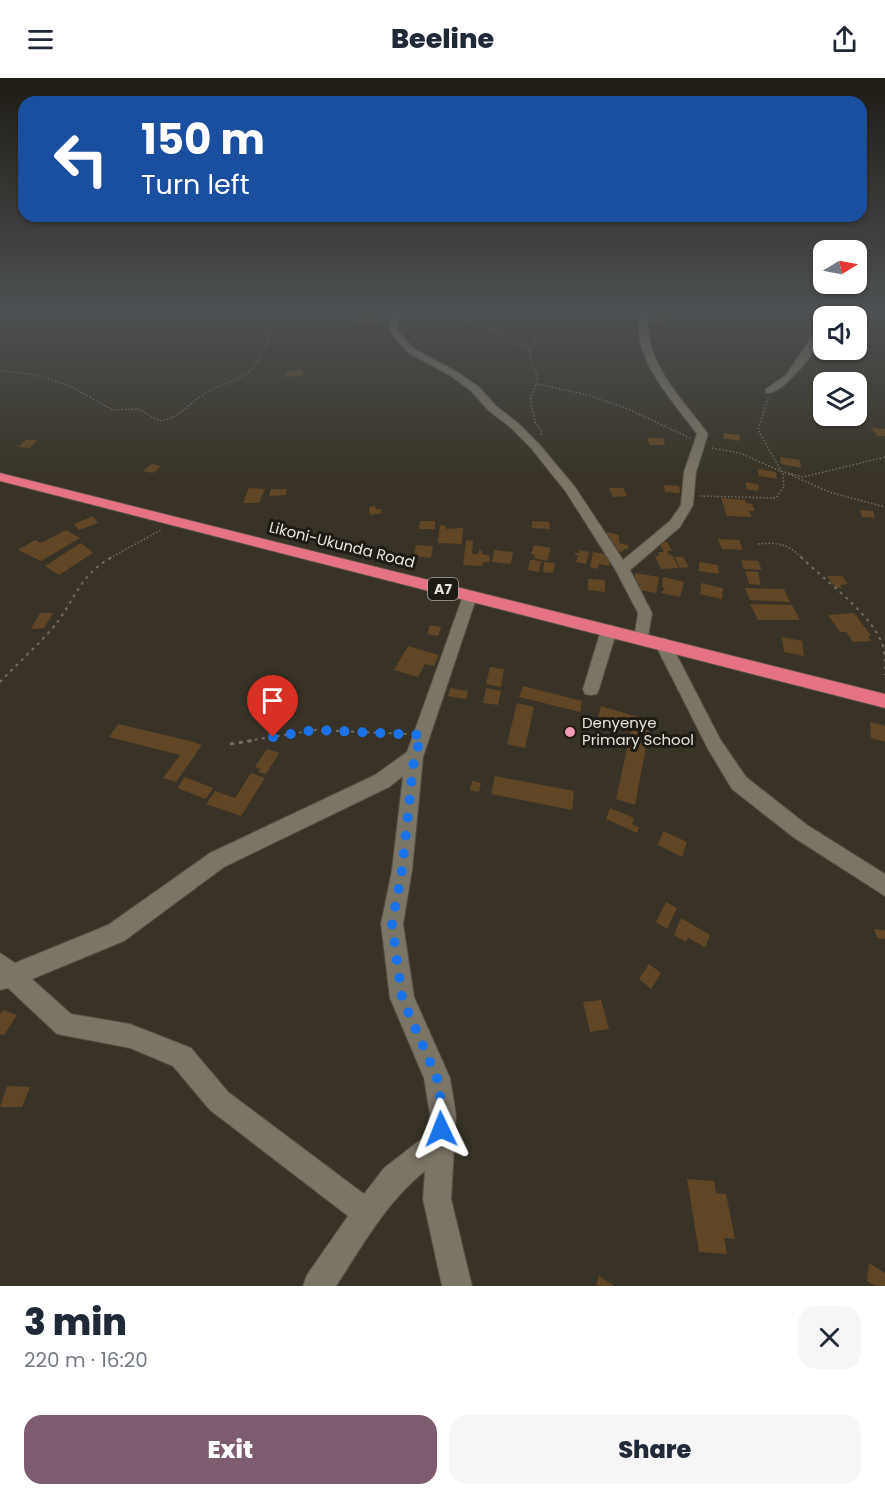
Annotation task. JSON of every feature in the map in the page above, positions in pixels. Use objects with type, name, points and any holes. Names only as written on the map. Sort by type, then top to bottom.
[{"type":"highway","name":"Likoni-Ukunda Road","points":[[0,477],[885,702]]},
{"type":"street","points":[[439,365],[475,389],[492,408],[514,424],[536,446],[571,490],[622,569],[645,613],[642,639]]},
{"type":"street","points":[[622,569],[675,524],[687,505],[690,472],[703,434],[655,365]]},
{"type":"street","points":[[770,391],[790,377],[798,365]]},
{"type":"street","points":[[458,1286],[436,1199],[443,1115],[437,1078],[402,998],[392,924],[402,870],[414,758],[470,596]]},
{"type":"street","points":[[591,689],[609,630]]},
{"type":"street","points":[[663,644],[714,744],[739,783],[800,831],[885,886]]},
{"type":"street","points":[[4,972],[116,933],[217,860],[373,786],[414,758]]},
{"type":"street","points":[[4,972],[66,1025],[130,1036],[182,1057],[219,1101],[367,1213]]},
{"type":"street","points":[[318,1286],[367,1213],[394,1178],[440,1142]]},
{"type":"path","points":[[0,371],[32,374],[68,385],[113,410],[138,409],[160,421],[173,418],[189,408],[202,395],[247,375],[255,365]]},
{"type":"path","points":[[534,365],[539,376],[537,387],[530,397],[535,422],[542,432],[536,446]]},
{"type":"path","points":[[688,497],[734,495],[776,498],[784,486],[780,471],[758,430],[770,391]]},
{"type":"path","points":[[780,471],[829,492],[885,507]]},
{"type":"path","points":[[0,681],[50,631],[72,602],[80,584],[96,566],[176,521]]},
{"type":"path","points":[[758,544],[777,542],[796,552],[825,581],[866,615],[884,649],[885,675]]},
{"type":"path","points":[[230,744],[315,730],[422,735]]},
{"type":"building","points":[[301,369],[306,375],[286,377],[284,372]]},
{"type":"building","points":[[871,428],[885,429],[885,436],[877,436]]},
{"type":"building","points":[[724,433],[740,435],[739,441],[723,438]]},
{"type":"building","points":[[647,438],[663,438],[665,445],[650,445]]},
{"type":"building","points":[[26,440],[37,440],[30,448],[18,447]]},
{"type":"building","points":[[780,457],[800,460],[801,468],[781,464]]},
{"type":"building","points":[[152,464],[161,466],[153,473],[143,471]]},
{"type":"building","points":[[758,469],[776,472],[777,479],[759,476]]},
{"type":"building","points":[[746,482],[759,485],[758,491],[746,489]]},
{"type":"building","points":[[664,485],[679,486],[680,493],[665,492]]},
{"type":"building","points":[[249,488],[265,489],[259,503],[243,503]]},
{"type":"building","points":[[609,488],[623,488],[627,496],[613,497]]},
{"type":"building","points":[[271,489],[287,489],[286,495],[269,496]]},
{"type":"building","points":[[721,498],[745,500],[746,503],[752,504],[755,511],[749,511],[752,517],[727,516]]},
{"type":"building","points":[[375,506],[376,509],[381,509],[382,513],[370,515],[369,507]]},
{"type":"building","points":[[860,510],[873,511],[875,518],[862,517]]},
{"type":"building","points":[[93,516],[98,523],[79,530],[74,524]]},
{"type":"building","points":[[420,521],[435,521],[435,529],[419,529]]},
{"type":"building","points":[[532,521],[549,522],[550,529],[532,528]]},
{"type":"building","points":[[440,525],[446,526],[446,529],[463,528],[462,544],[438,543]]},
{"type":"building","points":[[66,530],[80,538],[41,561],[18,550],[35,540],[41,543]]},
{"type":"building","points":[[606,532],[619,535],[619,543],[628,545],[628,549],[624,549],[623,552],[611,550],[605,542]]},
{"type":"building","points":[[718,539],[739,540],[743,550],[722,549]]},
{"type":"building","points":[[466,540],[473,541],[472,554],[478,554],[479,550],[482,551],[482,554],[490,556],[489,562],[484,562],[481,566],[463,565]]},
{"type":"building","points":[[659,542],[667,542],[672,551],[667,551],[679,568],[661,569],[655,556],[659,556],[658,552],[664,552]]},
{"type":"building","points":[[81,543],[93,553],[59,575],[45,566]]},
{"type":"building","points":[[416,545],[433,546],[431,558],[414,556]]},
{"type":"building","points":[[534,545],[551,548],[547,561],[534,558],[535,555],[531,554]]},
{"type":"building","points":[[494,550],[513,552],[511,564],[492,562]]},
{"type":"building","points":[[579,550],[589,552],[586,564],[576,562],[578,556],[575,553],[579,553]]},
{"type":"building","points":[[593,552],[611,555],[609,566],[599,564],[598,569],[590,567]]},
{"type":"building","points":[[675,557],[683,557],[689,567],[680,568]]},
{"type":"building","points":[[530,560],[541,561],[539,572],[528,570]]},
{"type":"building","points":[[741,560],[758,561],[762,570],[744,569]]},
{"type":"building","points":[[544,562],[555,563],[553,573],[543,572]]},
{"type":"building","points":[[699,562],[718,565],[719,574],[699,571]]},
{"type":"building","points":[[745,571],[758,572],[761,585],[749,584]]},
{"type":"building","points":[[635,573],[659,577],[656,593],[634,589]]},
{"type":"building","points":[[827,576],[842,576],[848,584],[840,585],[842,588],[836,588]]},
{"type":"building","points":[[663,577],[684,582],[680,597],[661,593],[665,588],[662,587]]},
{"type":"building","points":[[588,579],[605,580],[605,592],[588,590]]},
{"type":"building","points":[[701,583],[723,588],[722,599],[700,594]]},
{"type":"building","points":[[745,588],[784,589],[790,602],[750,600]]},
{"type":"building","points":[[750,604],[792,605],[800,620],[758,620]]},
{"type":"building","points":[[40,613],[53,613],[44,628],[31,629]]},
{"type":"building","points":[[854,613],[871,636],[868,636],[871,641],[853,642],[846,632],[840,632],[828,615]]},
{"type":"building","points":[[430,625],[441,627],[438,636],[427,634]]},
{"type":"building","points":[[782,637],[802,641],[804,656],[784,652]]},
{"type":"building","points":[[408,646],[439,655],[434,666],[425,664],[418,677],[394,670]]},
{"type":"building","points":[[490,667],[504,669],[501,687],[486,684]]},
{"type":"building","points":[[523,686],[582,701],[580,712],[519,697]]},
{"type":"building","points":[[450,688],[468,691],[466,699],[448,696]]},
{"type":"building","points":[[486,688],[501,691],[498,705],[483,703]]},
{"type":"building","points":[[517,703],[534,707],[525,748],[507,744]]},
{"type":"building","points":[[601,706],[651,721],[635,805],[616,799],[632,726],[598,717]]},
{"type":"building","points":[[870,722],[885,726],[885,742],[871,738]]},
{"type":"building","points":[[118,724],[202,745],[176,782],[163,778],[180,755],[109,737]]},
{"type":"building","points":[[267,749],[279,753],[266,774],[258,772],[261,769],[255,767]]},
{"type":"building","points":[[251,773],[265,778],[241,816],[206,804],[215,791],[235,798]]},
{"type":"building","points":[[495,776],[574,791],[572,810],[491,794]]},
{"type":"building","points":[[185,777],[213,788],[206,799],[177,788]]},
{"type":"building","points":[[472,781],[481,783],[479,792],[470,790]]},
{"type":"building","points":[[610,808],[634,818],[632,824],[639,827],[637,833],[606,819]]},
{"type":"building","points":[[663,831],[687,842],[682,857],[658,845]]},
{"type":"building","points":[[666,902],[677,908],[667,929],[656,922]]},
{"type":"building","points":[[681,918],[710,935],[705,947],[688,938],[686,942],[674,935]]},
{"type":"building","points":[[874,929],[885,930],[885,939],[877,938]]},
{"type":"building","points":[[649,964],[661,973],[651,989],[639,979]]},
{"type":"building","points":[[601,1000],[609,1029],[590,1032],[583,1002]]},
{"type":"building","points":[[3,1010],[17,1015],[4,1035],[0,1034],[0,1014]]},
{"type":"building","points":[[7,1086],[30,1087],[22,1107],[0,1107]]},
{"type":"building","points":[[687,1179],[714,1181],[716,1193],[726,1194],[735,1239],[724,1238],[727,1254],[699,1252]]},
{"type":"building","points":[[869,1263],[885,1273],[885,1286],[875,1286],[867,1281]]},
{"type":"building","points":[[599,1276],[614,1286],[596,1286]]},
{"type":"place","name":"Denyenye Primary School","points":[[570,732]]},
{"type":"route","points":[[273,737],[315,730],[422,735],[414,758],[402,870],[392,924],[402,998],[437,1078],[443,1115],[441,1129]]}]
